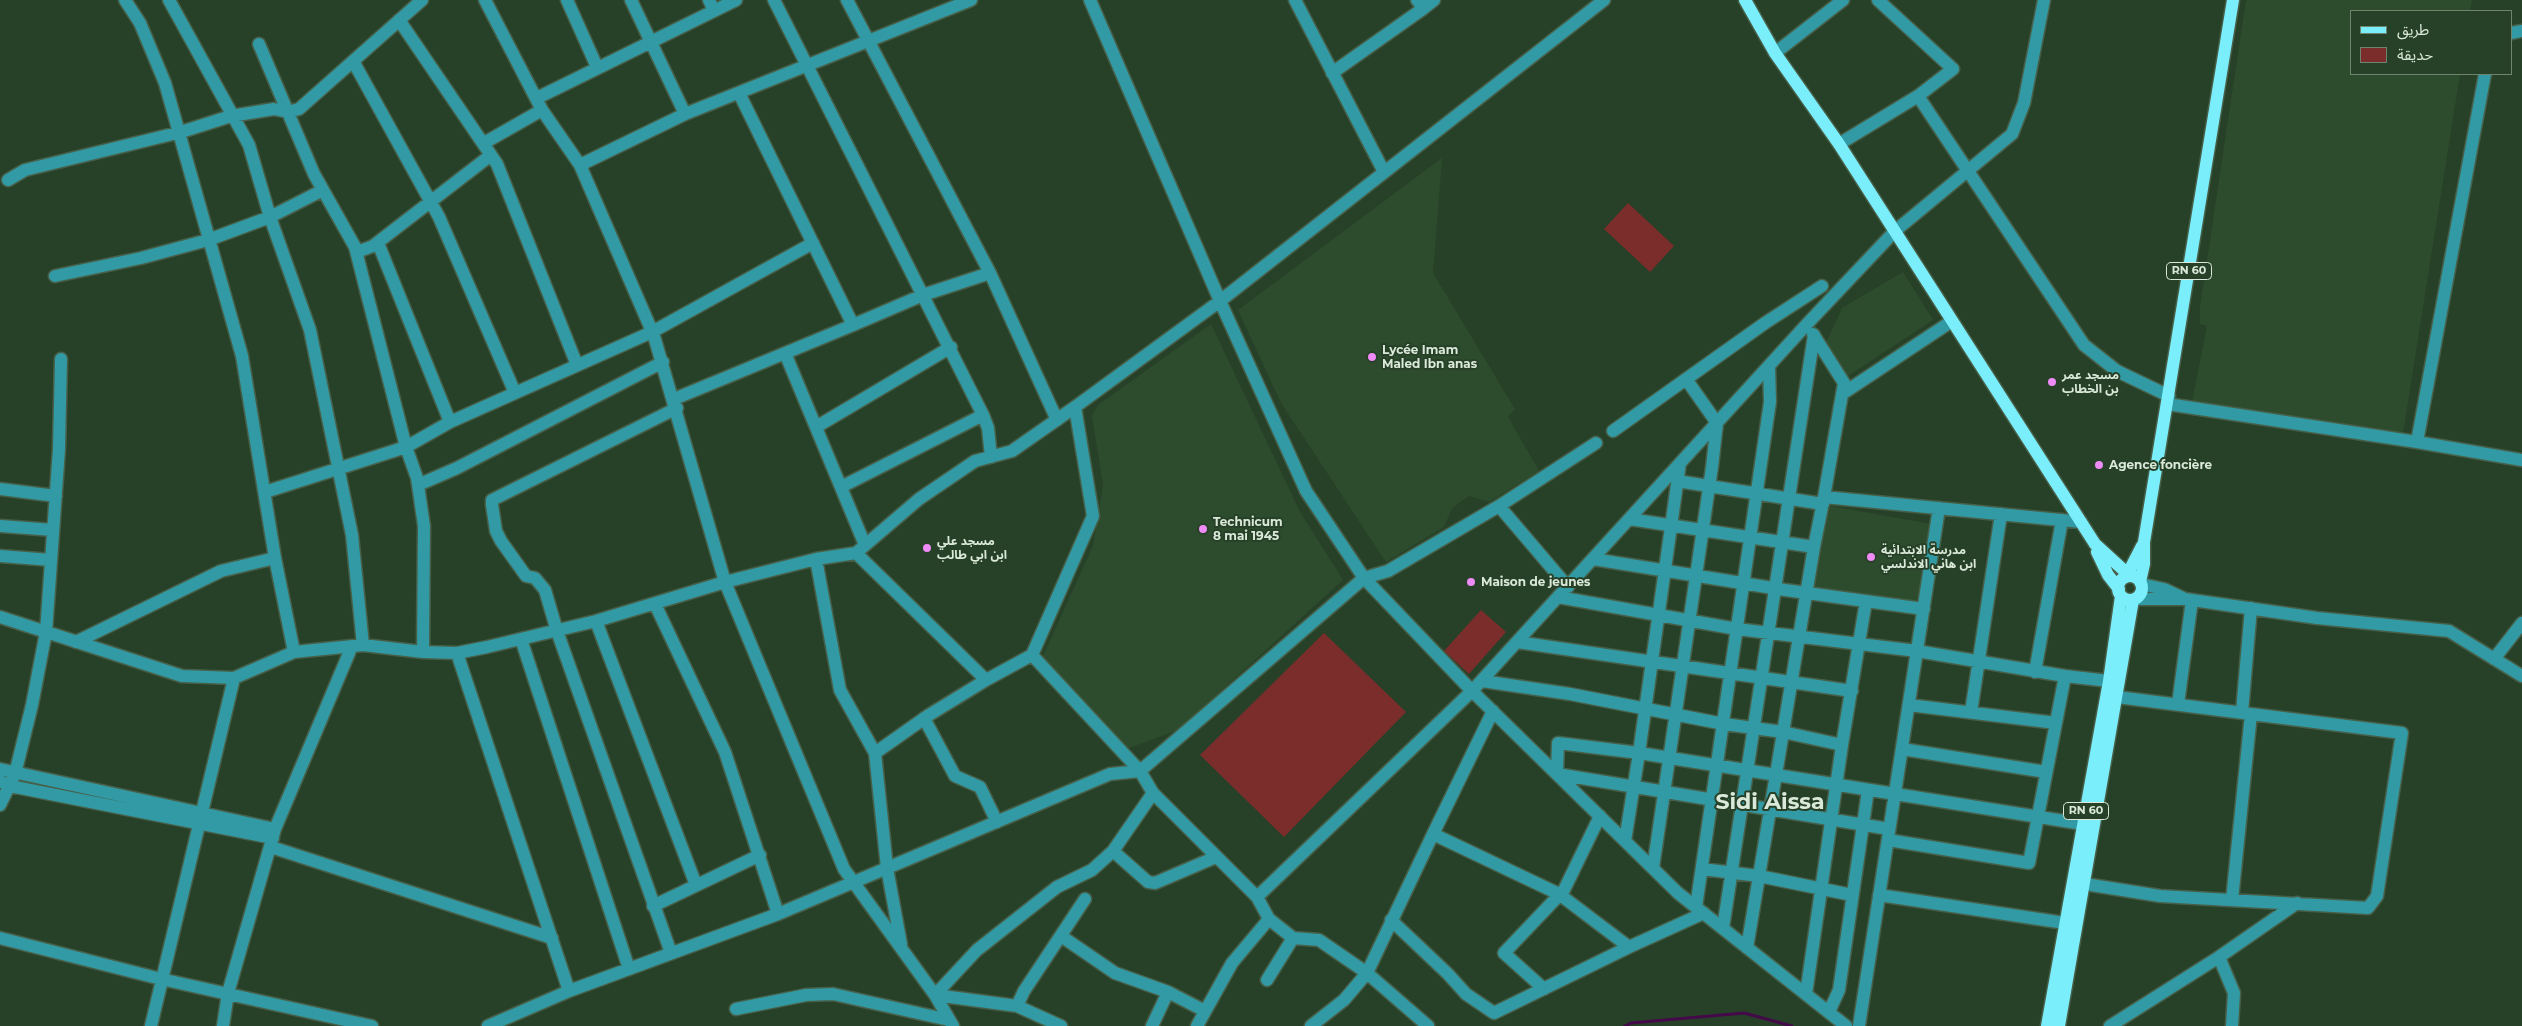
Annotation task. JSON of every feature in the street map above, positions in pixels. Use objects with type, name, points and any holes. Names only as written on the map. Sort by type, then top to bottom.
[{"type":"main road","points":[[1745,0],[1775,52],[1839,144],[2095,544],[2104,567],[2127,596]]},
{"type":"main road","name":"RN 60","points":[[2133,579],[2144,564],[2144,542],[2233,0]]},
{"type":"main road","points":[[2095,544],[2133,579],[2142,591],[2127,596]]},
{"type":"main road","points":[[2127,596],[2120,582],[2133,579]]},
{"type":"main road","name":"RN 60","points":[[2046,1026],[2109,682],[2127,596]]},
{"type":"main road","name":"RN 60","points":[[2059,1026],[2118,697],[2127,596]]},
{"type":"street","points":[[125,0],[140,23],[165,82],[181,132],[208,240],[242,356],[266,492],[275,558],[294,652]]},
{"type":"street","points":[[169,0],[231,116],[249,145],[270,217],[310,330],[352,535],[358,645],[273,838],[228,993],[223,1026]]},
{"type":"street","points":[[8,180],[25,170],[181,132],[231,116],[274,109],[288,112],[299,108],[422,0]]},
{"type":"street","points":[[485,0],[542,110],[580,166],[652,332],[675,404],[725,582],[844,869],[935,995],[951,1023]]},
{"type":"street","points":[[631,0],[685,114]]},
{"type":"street","points":[[536,98],[651,42],[712,6],[736,0]]},
{"type":"street","points":[[774,0],[951,347],[988,428],[991,457]]},
{"type":"street","points":[[847,0],[867,42],[990,274],[1057,420]]},
{"type":"street","points":[[580,166],[685,114],[971,0]]},
{"type":"street","points":[[1090,0],[1220,301],[1306,491],[1364,578],[1472,691],[1653,868],[1700,910],[1846,1026]]},
{"type":"street","points":[[1294,0],[1384,172]]},
{"type":"street","points":[[1332,73],[1420,4],[1434,0]]},
{"type":"street","points":[[0,617],[182,676],[234,678],[294,652],[358,645],[423,652],[457,652],[521,639],[596,622],[725,582],[816,558],[861,549],[919,500],[975,461],[1012,451],[1220,301],[1604,0]]},
{"type":"street","points":[[1775,52],[1843,0]]},
{"type":"street","points":[[1839,144],[1918,96],[1953,69],[1878,0]]},
{"type":"street","points":[[1258,897],[1482,681],[1768,366],[1895,231],[2012,134],[2024,103],[2044,0]]},
{"type":"street","points":[[572,2],[598,67]]},
{"type":"street","points":[[400,20],[492,155],[577,365]]},
{"type":"street","points":[[259,44],[311,168],[356,252],[406,447],[418,485],[424,526],[423,652]]},
{"type":"street","points":[[353,61],[431,203],[515,393]]},
{"type":"street","points":[[2417,442],[2485,75]]},
{"type":"street","points":[[739,92],[853,325]]},
{"type":"street","points":[[1918,96],[1966,171],[2044,283],[2084,345],[2117,371],[2168,400],[2522,460]]},
{"type":"street","points":[[484,143],[542,110]]},
{"type":"street","points":[[356,252],[378,243],[492,155]]},
{"type":"street","points":[[55,276],[141,258],[208,240],[270,217],[323,190]]},
{"type":"street","points":[[378,243],[450,422]]},
{"type":"street","points":[[266,492],[406,447],[450,422],[652,332],[813,243]]},
{"type":"street","points":[[671,953],[557,631],[545,590],[535,578],[526,576],[516,565],[496,531],[492,516],[492,500],[675,404],[785,353],[923,295],[990,274]]},
{"type":"street","points":[[1613,431],[1765,323],[1822,286]]},
{"type":"street","points":[[1842,394],[1952,321]]},
{"type":"street","points":[[1747,948],[1814,547],[1844,382],[1807,324]]},
{"type":"street","points":[[1723,928],[1770,633],[1814,335]]},
{"type":"street","points":[[816,427],[951,347]]},
{"type":"street","points":[[785,353],[841,487],[861,549],[986,680]]},
{"type":"street","points":[[0,805],[32,705],[46,632],[56,496],[61,359]]},
{"type":"street","points":[[418,485],[457,468],[662,362]]},
{"type":"street","points":[[1700,910],[1702,869],[1724,724],[1755,493],[1770,402],[1768,366]]},
{"type":"street","points":[[1653,868],[1710,485],[1717,423],[1686,379]]},
{"type":"street","points":[[875,754],[924,718],[986,680],[1032,655],[1094,516],[1075,407]]},
{"type":"street","points":[[841,487],[983,415]]},
{"type":"street","points":[[488,1026],[570,991],[778,914],[1110,774],[1140,771],[1364,578],[1388,571],[1499,506],[1596,442]]},
{"type":"street","points":[[1625,841],[1640,753],[1680,463]]},
{"type":"street","points":[[1678,481],[1790,498],[1939,508],[2081,522]]},
{"type":"street","points":[[0,489],[56,496]]},
{"type":"street","points":[[1499,506],[1568,586]]},
{"type":"street","points":[[1859,1026],[1939,508]]},
{"type":"street","points":[[1972,712],[2000,514]]},
{"type":"street","points":[[1629,519],[1814,547]]},
{"type":"street","points":[[2035,672],[2062,520]]},
{"type":"street","points":[[0,526],[53,530]]},
{"type":"street","points":[[0,556],[51,560]]},
{"type":"street","points":[[76,642],[221,570],[275,558]]},
{"type":"street","points":[[816,558],[840,690],[875,754],[887,868],[902,949]]},
{"type":"street","points":[[1593,559],[1776,589],[1924,609]]},
{"type":"street","points":[[2133,579],[2189,599]]},
{"type":"street","points":[[2127,596],[2189,599],[2449,631],[2522,676]]},
{"type":"street","points":[[1558,597],[1737,629],[1917,651],[2035,672],[2109,682]]},
{"type":"street","points":[[2178,704],[2189,599]]},
{"type":"street","points":[[1806,994],[1838,785],[1842,745],[1866,601]]},
{"type":"street","points":[[655,604],[725,752],[778,914]]},
{"type":"street","points":[[2232,900],[2246,713],[2251,608]]},
{"type":"street","points":[[596,622],[696,885]]},
{"type":"street","points":[[2494,659],[2522,623]]},
{"type":"street","points":[[521,639],[629,969]]},
{"type":"street","points":[[1517,642],[1852,691]]},
{"type":"street","points":[[457,652],[570,991]]},
{"type":"street","points":[[1032,655],[1140,771],[1153,793],[1258,897],[1269,919],[1294,938],[1318,940],[1368,974],[1428,1026]]},
{"type":"street","points":[[1557,774],[1862,826],[1888,834],[2029,863],[2065,676]]},
{"type":"street","points":[[151,1026],[161,979],[202,819],[234,678]]},
{"type":"street","points":[[1482,681],[1570,694],[1724,724],[1783,732],[1842,745]]},
{"type":"street","points":[[2085,884],[2160,896],[2368,908],[2377,896],[2402,733],[2118,697]]},
{"type":"street","points":[[1909,705],[2056,723]]},
{"type":"street","points":[[1311,1026],[1344,1000],[1368,974],[1391,920],[1493,711]]},
{"type":"street","points":[[924,718],[955,776],[980,787],[997,822]]},
{"type":"street","points":[[1557,774],[1558,743],[1640,753],[2083,824]]},
{"type":"street","points":[[1902,749],[2046,772]]},
{"type":"street","points":[[0,769],[8,780],[202,819],[273,838],[552,938]]},
{"type":"street","points":[[1829,1012],[1839,990],[1868,790]]},
{"type":"street","points":[[935,995],[977,950],[1057,887],[1092,870],[1112,852],[1153,793]]},
{"type":"street","points":[[1544,989],[1504,953],[1560,894],[1600,816]]},
{"type":"street","points":[[1433,834],[1560,894],[1629,947]]},
{"type":"street","points":[[1112,852],[1148,882],[1155,883],[1216,857]]},
{"type":"street","points":[[653,906],[760,856]]},
{"type":"street","points":[[1702,869],[1760,876],[1852,895]]},
{"type":"street","points":[[1879,895],[2065,923]]},
{"type":"street","points":[[1017,1006],[1024,991],[1085,899]]},
{"type":"street","points":[[2110,1026],[2219,957],[2297,903]]},
{"type":"street","points":[[1391,920],[1448,974],[1466,994],[1494,1013],[1700,910]]},
{"type":"street","points":[[1198,1026],[1232,963],[1269,919]]},
{"type":"street","points":[[1061,936],[1115,973],[1168,992],[1206,1011]]},
{"type":"street","points":[[0,938],[161,979],[372,1026]]},
{"type":"street","points":[[1267,980],[1294,938]]},
{"type":"street","points":[[2219,957],[2234,993],[2232,1026]]},
{"type":"street","points":[[1152,1026],[1168,992]]},
{"type":"street","points":[[736,1008],[806,994],[833,994],[951,1023]]},
{"type":"street","points":[[935,995],[1017,1006],[1061,1026]]},
{"type":"shaded area","points":[[2246,0],[2472,0],[2470,10],[2350,10],[2350,75],[2460,75],[2403,433],[2192,402],[2207,326],[2200,324],[2200,307]]},
{"type":"shaded area","name":"Lycée Imam Maled Ibn anas","points":[[1442,158],[1433,273],[1515,409],[1508,417],[1539,471],[1489,502],[1469,496],[1452,508],[1444,527],[1386,562],[1281,403],[1238,310]]},
{"type":"shaded area","points":[[1903,272],[1933,320],[1848,376],[1826,343],[1842,308]]},
{"type":"shaded area","name":"Technicum 8 mai 1945","points":[[1211,324],[1300,512],[1343,580],[1178,730],[1126,749],[1041,660],[1093,546],[1103,485],[1092,416],[1098,405]]},
{"type":"shaded area","name":"مدرسة الابتدائية ابن هاني الاندلسي","points":[[1825,505],[1931,524],[1918,605],[1810,589]]},
{"type":"green space","points":[[1628,203],[1674,246],[1650,272],[1604,229]]},
{"type":"green space","points":[[1481,610],[1506,632],[1469,674],[1444,651]]},
{"type":"green space","points":[[1324,633],[1406,712],[1284,837],[1200,755]]},
{"type":"waterway","points":[[1625,1026],[1631,1023],[1744,1013],[1792,1026]]},
{"type":"place","name":"Lycée Imam Maled Ibn anas","points":[[1372,357]]},
{"type":"place","name":"مسجد عمر بن الخطاب","points":[[2052,382]]},
{"type":"place","name":"Agence foncière","points":[[2099,465]]},
{"type":"place","name":"Technicum 8 mai 1945","points":[[1203,529]]},
{"type":"place","name":"مسجد علي ابن ابي طالب","points":[[927,548]]},
{"type":"place","name":"مدرسة الابتدائية ابن هاني الاندلسي","points":[[1871,557]]},
{"type":"place","name":"Maison de jeunes","points":[[1471,582]]},
{"type":"district","name":"Sidi Aissa","points":[[1770,803]]}]
